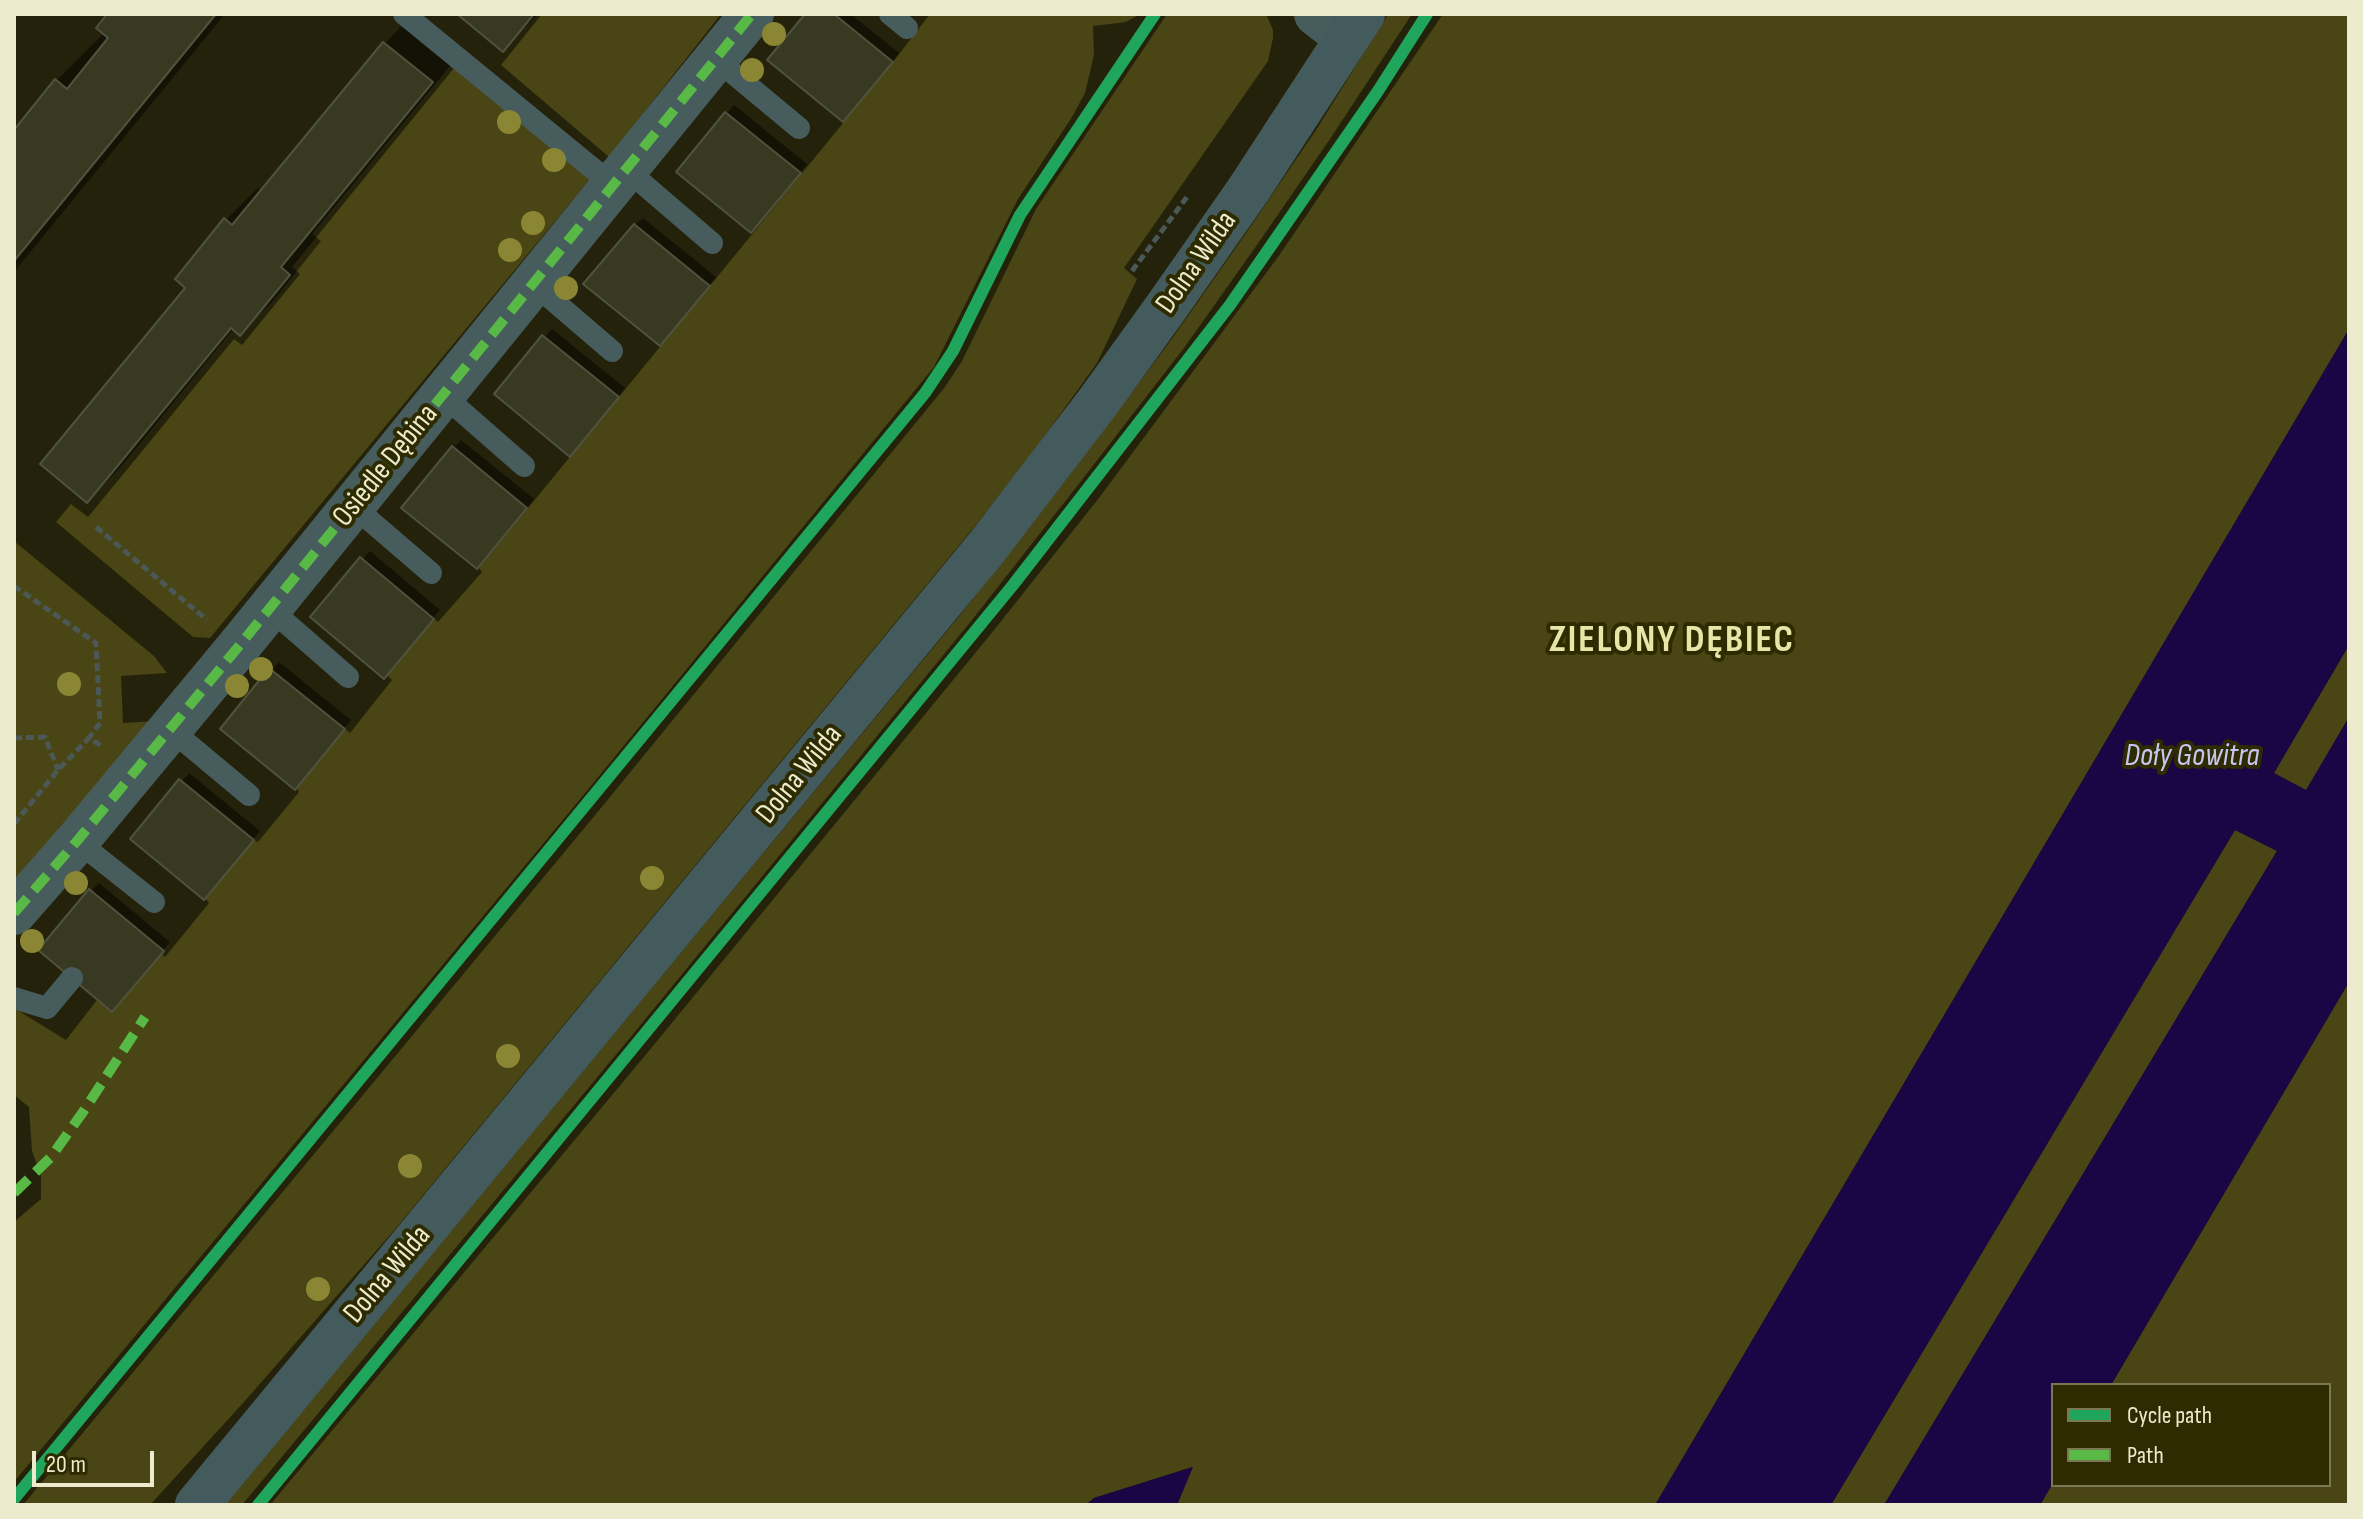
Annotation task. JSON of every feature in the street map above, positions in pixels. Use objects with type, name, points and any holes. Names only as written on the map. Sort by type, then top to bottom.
[{"type":"main road","name":"Dolna Wilda","points":[[197,1505],[987,547],[1098,402],[1249,189],[1342,22]]},
{"type":"street","name":"Osiedle Dębina","points":[[14,913],[239,646],[752,14]]},
{"type":"lane","points":[[404,14],[620,178],[712,243]]},
{"type":"lane","points":[[716,59],[799,128]]},
{"type":"lane","points":[[534,284],[612,351]]},
{"type":"lane","points":[[443,395],[524,466]]},
{"type":"lane","points":[[353,506],[431,573]]},
{"type":"lane","points":[[269,608],[348,677]]},
{"type":"lane","points":[[170,729],[249,795]]},
{"type":"lane","points":[[77,841],[154,902]]},
{"type":"lane","points":[[14,998],[47,1008],[72,978]]},
{"type":"path","points":[[1132,271],[1189,195]]},
{"type":"path","points":[[96,527],[239,646]]},
{"type":"path","points":[[14,586],[96,643],[100,723],[14,824]]},
{"type":"path","points":[[14,738],[45,737],[58,770]]},
{"type":"path","points":[[89,738],[135,771]]},
{"type":"shaded area","points":[[542,14],[721,14],[609,157],[501,65]]},
{"type":"shaded area","points":[[930,14],[1140,14],[1126,22],[1093,26],[1094,55],[1085,93],[1018,199],[934,367],[14,1482],[14,1222],[41,1199],[41,1176],[32,1151],[29,1107],[14,1095],[14,1008],[66,1040],[97,1000],[112,1012],[162,954],[165,957],[209,903],[205,898],[254,840],[258,842],[345,729],[350,733],[392,680],[387,675],[434,619],[438,622],[482,572],[479,568]]},
{"type":"shaded area","points":[[1167,14],[1266,14],[1273,30],[1268,61],[1124,268],[1137,279],[1097,363],[1031,455],[397,1227],[150,1505],[23,1505],[596,814],[945,387],[962,361],[1036,209]]},
{"type":"shaded area","points":[[1388,14],[1412,14],[1330,139],[1184,348],[1078,485],[972,620],[629,1039],[242,1505],[224,1505],[961,614],[1068,477],[1244,236],[1316,130]]},
{"type":"shaded area","points":[[1443,14],[2349,14],[2349,329],[1655,1505],[1177,1505],[1192,1467],[1094,1498],[1086,1505],[270,1505],[648,1052],[1099,498],[1278,257]]},
{"type":"shaded area","points":[[454,68],[590,179],[210,638],[193,637],[56,522],[71,504],[88,517],[234,339],[242,345],[300,274],[292,267]]},
{"type":"shaded area","points":[[14,541],[154,656],[167,673],[121,676],[123,723],[158,721],[14,894]]},
{"type":"shaded area","points":[[2349,645],[2349,717],[2306,791],[2274,773]]},
{"type":"shaded area","points":[[2235,830],[2277,851],[1884,1505],[1831,1505]]},
{"type":"shaded area","points":[[2349,982],[2349,1505],[2040,1505],[2051,1486],[2331,1487],[2331,1383],[2112,1383]]},
{"type":"water","name":"Doły Gowitra","points":[[2349,329],[2349,645],[2274,773],[2306,790],[2349,717],[2349,982],[2112,1383],[2051,1383],[2051,1486],[2040,1505],[1884,1505],[2277,851],[2235,830],[1831,1505],[1655,1505]]},
{"type":"water","points":[[1193,1467],[1177,1505],[1086,1505],[1094,1498]]},
{"type":"building","points":[[107,14],[216,14],[14,261],[14,130],[55,79],[67,89],[108,38],[96,28]]},
{"type":"building","points":[[457,14],[534,14],[503,52]]},
{"type":"building","points":[[805,14],[834,14],[893,62],[843,122],[767,60]]},
{"type":"building","points":[[383,42],[433,82],[281,267],[290,275],[240,336],[231,328],[87,503],[40,464],[185,288],[175,279],[224,218],[232,225]]},
{"type":"building","points":[[725,112],[801,173],[751,233],[676,172]]},
{"type":"building","points":[[634,224],[710,286],[660,346],[583,284]]},
{"type":"building","points":[[542,335],[619,397],[570,457],[494,394]]},
{"type":"building","points":[[452,446],[527,508],[477,569],[401,508]]},
{"type":"building","points":[[360,557],[434,619],[384,679],[310,617]]},
{"type":"building","points":[[269,668],[345,729],[295,790],[220,729]]},
{"type":"building","points":[[179,779],[254,840],[204,900],[130,839]]},
{"type":"building","points":[[89,889],[164,951],[112,1012],[38,950]]},
{"type":"marked path","points":[[14,913],[239,646],[752,14]]},
{"type":"marked path","points":[[14,1193],[51,1157],[145,1017]]},
{"type":"cycle path","points":[[14,1499],[925,393],[953,351],[1020,215],[1155,14]]},
{"type":"cycle path","points":[[258,1505],[1013,585],[1230,305],[1378,91],[1427,14]]},
{"type":"district","name":"ZIELONY DĘBIEC","points":[[1672,641]]}]
